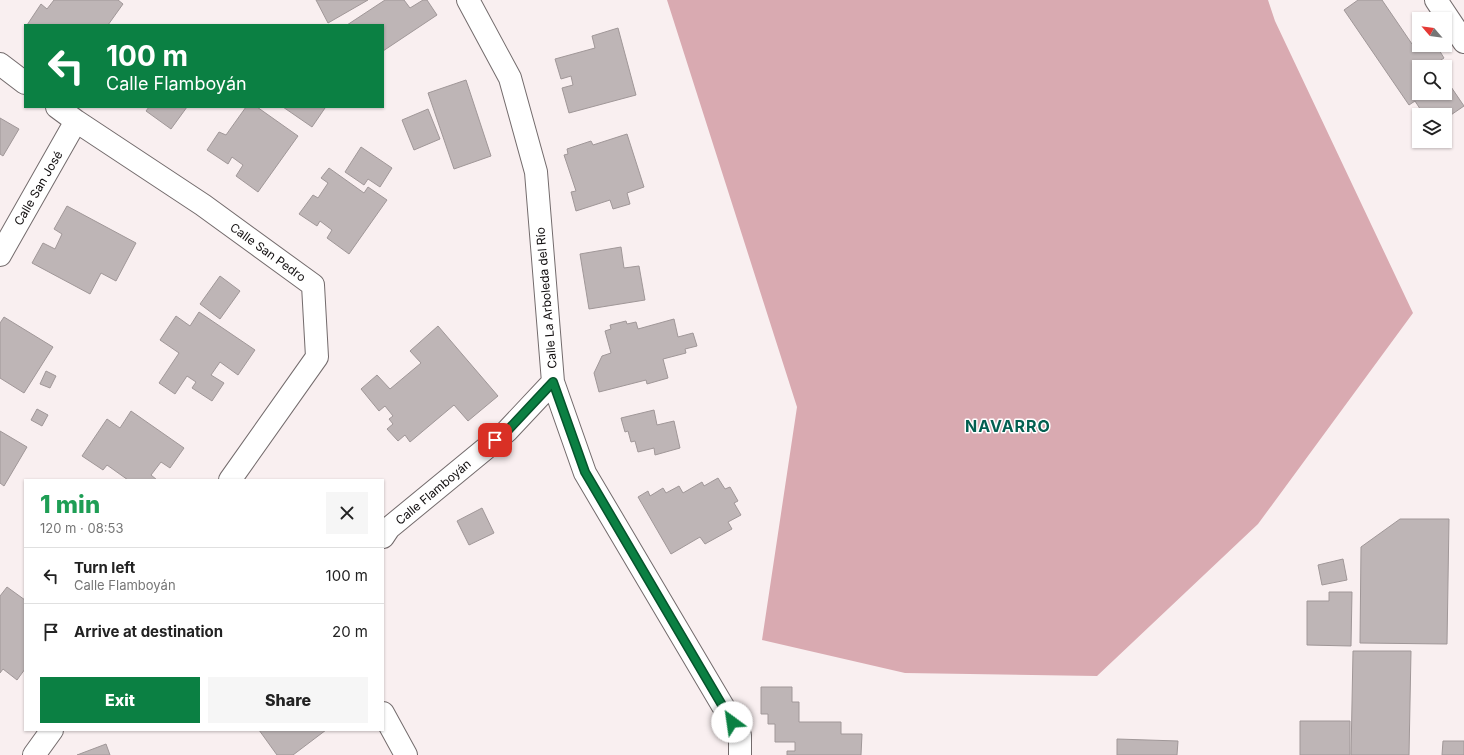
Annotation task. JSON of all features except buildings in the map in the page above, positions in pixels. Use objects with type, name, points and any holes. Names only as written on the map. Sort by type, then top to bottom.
[{"type":"street","name":"Calle La Arboleda del Río","points":[[468,0],[510,78],[536,172],[553,382],[585,472],[740,735],[740,755]]},
{"type":"street","points":[[1436,0],[1464,42]]},
{"type":"street","points":[[0,64],[24,82]]},
{"type":"street","name":"Calle San Pedro","points":[[58,108],[203,204],[313,285],[317,356],[231,479]]},
{"type":"street","name":"Calle San José","points":[[0,255],[76,121]]},
{"type":"street","name":"Calle Flamboyán","points":[[384,536],[389,528],[507,431],[553,382]]},
{"type":"street","points":[[384,715],[406,755]]},
{"type":"street","points":[[34,755],[51,731]]},
{"type":"shaded area","points":[[667,0],[1268,0],[1275,21],[1413,313],[1258,524],[1097,676],[905,673],[762,640],[797,407]]},
{"type":"district","name":"NAVARRO","points":[[1008,426]]},
{"type":"route","points":[[495,440],[507,431],[553,382],[585,472],[732,722]]}]
